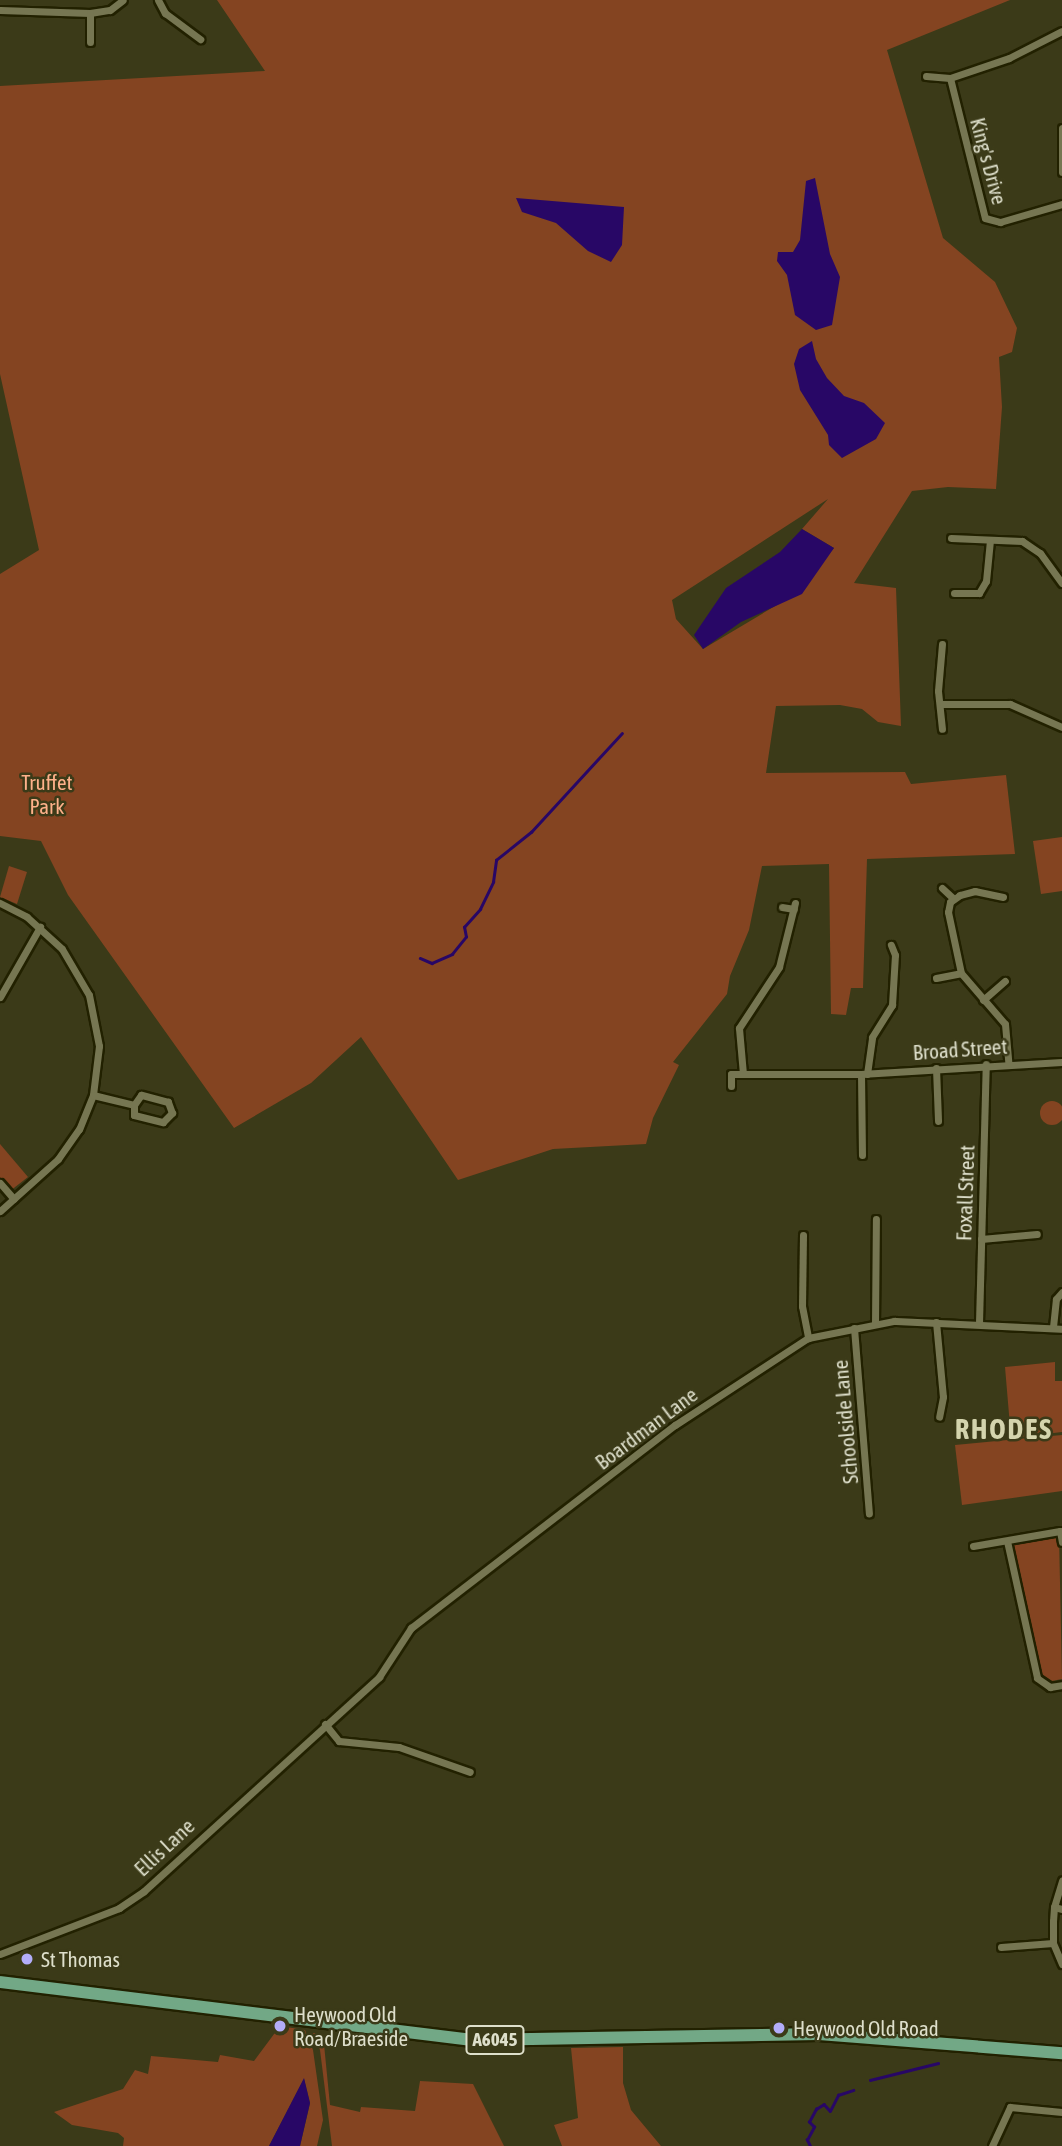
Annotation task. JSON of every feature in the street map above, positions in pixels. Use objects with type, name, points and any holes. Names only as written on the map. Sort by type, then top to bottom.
[{"type":"main road","name":"A6045","points":[[0,1982],[474,2040],[819,2034],[1062,2052]]},
{"type":"street","points":[[0,10],[90,13],[110,10],[123,0]]},
{"type":"street","points":[[158,0],[165,13],[200,39]]},
{"type":"street","points":[[90,13],[90,43]]},
{"type":"street","points":[[926,76],[950,78],[1009,58],[1062,31]]},
{"type":"street","name":"King's Drive","points":[[950,78],[985,218],[1000,222],[1062,204]]},
{"type":"street","points":[[1062,128],[1062,172]]},
{"type":"street","points":[[951,538],[1022,541],[1040,553],[1062,583]]},
{"type":"street","points":[[954,593],[979,593],[986,581],[990,540]]},
{"type":"street","points":[[942,644],[939,692],[943,704],[942,729]]},
{"type":"street","points":[[943,704],[1010,704],[1061,726],[1062,715]]},
{"type":"street","points":[[942,888],[954,899]]},
{"type":"street","points":[[1003,897],[975,891],[954,899],[948,912],[961,973],[1006,1024],[1009,1062]]},
{"type":"street","points":[[0,903],[40,927],[62,949],[89,995],[99,1046],[93,1095],[69,1145],[0,1211]]},
{"type":"street","points":[[743,1074],[739,1028],[779,967],[795,906],[782,907]]},
{"type":"street","points":[[0,997],[40,927]]},
{"type":"street","points":[[862,1155],[864,1074],[872,1037],[892,1005],[895,955],[891,945]]},
{"type":"street","points":[[936,978],[961,973]]},
{"type":"street","points":[[983,1000],[1005,981]]},
{"type":"street","name":"Broad Street","points":[[731,1086],[731,1074],[864,1074],[1009,1062],[1062,1062]]},
{"type":"street","name":"Foxall Street","points":[[979,1323],[986,1064]]},
{"type":"street","points":[[936,1068],[938,1121]]},
{"type":"street","points":[[93,1095],[134,1105]]},
{"type":"street","points":[[141,1095],[167,1102],[172,1113],[163,1122],[134,1115],[134,1105],[141,1095]]},
{"type":"street","points":[[0,1183],[14,1199]]},
{"type":"street","points":[[875,1324],[876,1219]]},
{"type":"street","points":[[981,1239],[1037,1234]]},
{"type":"street","points":[[803,1235],[802,1306],[808,1338]]},
{"type":"street","points":[[1053,1327],[1056,1299],[1062,1292]]},
{"type":"street","points":[[936,1322],[943,1397],[939,1417]]},
{"type":"street","name":"Boardman Lane","points":[[325,1724],[385,1671],[411,1628],[675,1425],[808,1338],[875,1324],[979,1323],[1062,1329]]},
{"type":"street","name":"Schoolside Lane","points":[[854,1328],[869,1513]]},
{"type":"street","points":[[973,1546],[1060,1531],[1062,1542]]},
{"type":"street","points":[[1007,1541],[1037,1678],[1050,1687],[1062,1685]]},
{"type":"street","points":[[325,1724],[339,1741],[400,1747],[470,1772]]},
{"type":"street","name":"Ellis Lane","points":[[0,1954],[119,1908],[325,1724]]},
{"type":"street","points":[[1062,1880],[1053,1943],[1062,1964]]},
{"type":"street","points":[[1002,1947],[1053,1943]]},
{"type":"street","points":[[992,2146],[1010,2107],[1062,2112]]},
{"type":"green space","name":"Truffet Park","points":[[217,0],[1010,0],[887,50],[943,238],[995,282],[1017,328],[1012,352],[999,357],[1002,407],[996,489],[948,487],[912,491],[854,583],[896,588],[901,726],[878,722],[862,709],[840,705],[776,706],[766,773],[905,772],[911,784],[1006,775],[1015,854],[867,859],[863,988],[851,988],[846,1015],[831,1014],[829,864],[762,866],[749,930],[730,976],[727,994],[673,1062],[679,1065],[653,1118],[646,1144],[553,1149],[458,1180],[361,1037],[311,1083],[234,1128],[68,895],[41,841],[0,836],[0,574],[39,550],[0,374],[0,86],[265,71]],"holes":[[[828,499],[802,529],[834,548],[792,596],[703,649],[676,619],[672,600]]]},
{"type":"green space","points":[[1062,837],[1062,891],[1041,894],[1033,841]]},
{"type":"green space","points":[[9,866],[27,872],[17,904],[0,897]]},
{"type":"green space","points":[[1052,1101],[1061,1104],[1064,1113],[1061,1122],[1052,1125],[1043,1122],[1040,1113],[1043,1104]]},
{"type":"green space","points":[[0,1144],[28,1177],[10,1191],[0,1180]]},
{"type":"green space","points":[[1055,1362],[1055,1381],[1062,1381],[1062,1432],[1011,1438],[1005,1367]]},
{"type":"green space","points":[[1062,1435],[1062,1491],[962,1505],[955,1445]]},
{"type":"green space","points":[[1059,1535],[1062,1679],[1052,1681],[1041,1674],[1013,1543]]},
{"type":"green space","points":[[280,2026],[305,2030],[313,2050],[323,2120],[317,2146],[300,2146],[310,2103],[304,2079],[269,2146],[123,2146],[124,2138],[118,2133],[72,2125],[54,2112],[123,2089],[135,2070],[148,2074],[151,2056],[218,2062],[220,2055],[254,2061]]},
{"type":"green space","points":[[313,2033],[323,2034],[330,2105],[360,2112],[361,2107],[415,2111],[420,2081],[473,2084],[504,2146],[332,2146],[320,2050]]},
{"type":"green space","points":[[623,2047],[623,2083],[631,2110],[661,2146],[562,2146],[554,2125],[578,2118],[571,2048]]},
{"type":"shaded area","points":[[815,178],[830,254],[840,277],[832,325],[816,330],[795,315],[787,275],[777,261],[778,252],[793,252],[800,240],[806,181]]},
{"type":"shaded area","points":[[516,198],[624,207],[622,245],[611,262],[588,251],[556,223],[522,212]]},
{"type":"shaded area","points":[[812,341],[816,359],[827,378],[844,396],[864,403],[885,423],[876,439],[842,458],[829,445],[828,435],[800,390],[794,364],[799,349]]},
{"type":"shaded area","points":[[802,529],[834,548],[802,594],[741,622],[703,649],[694,635],[726,588],[780,552]]},
{"type":"shaded area","points":[[304,2078],[310,2103],[300,2146],[269,2146]]},
{"type":"waterway","points":[[420,958],[432,963],[452,954],[466,937],[464,927],[480,909],[493,882],[496,860],[531,832],[622,733]]},
{"type":"waterway","points":[[870,2080],[938,2063]]},
{"type":"waterway","points":[[810,2146],[807,2140],[814,2127],[809,2122],[816,2109],[824,2104],[830,2111],[838,2095],[853,2090]]},
{"type":"place","name":"St Thomas","points":[[27,1959]]},
{"type":"place","name":"Heywood Old Road/Braeside","points":[[280,2026]]},
{"type":"place","name":"Heywood Old Road","points":[[779,2028]]},
{"type":"district","name":"RHODES","points":[[1004,1429]]}]
